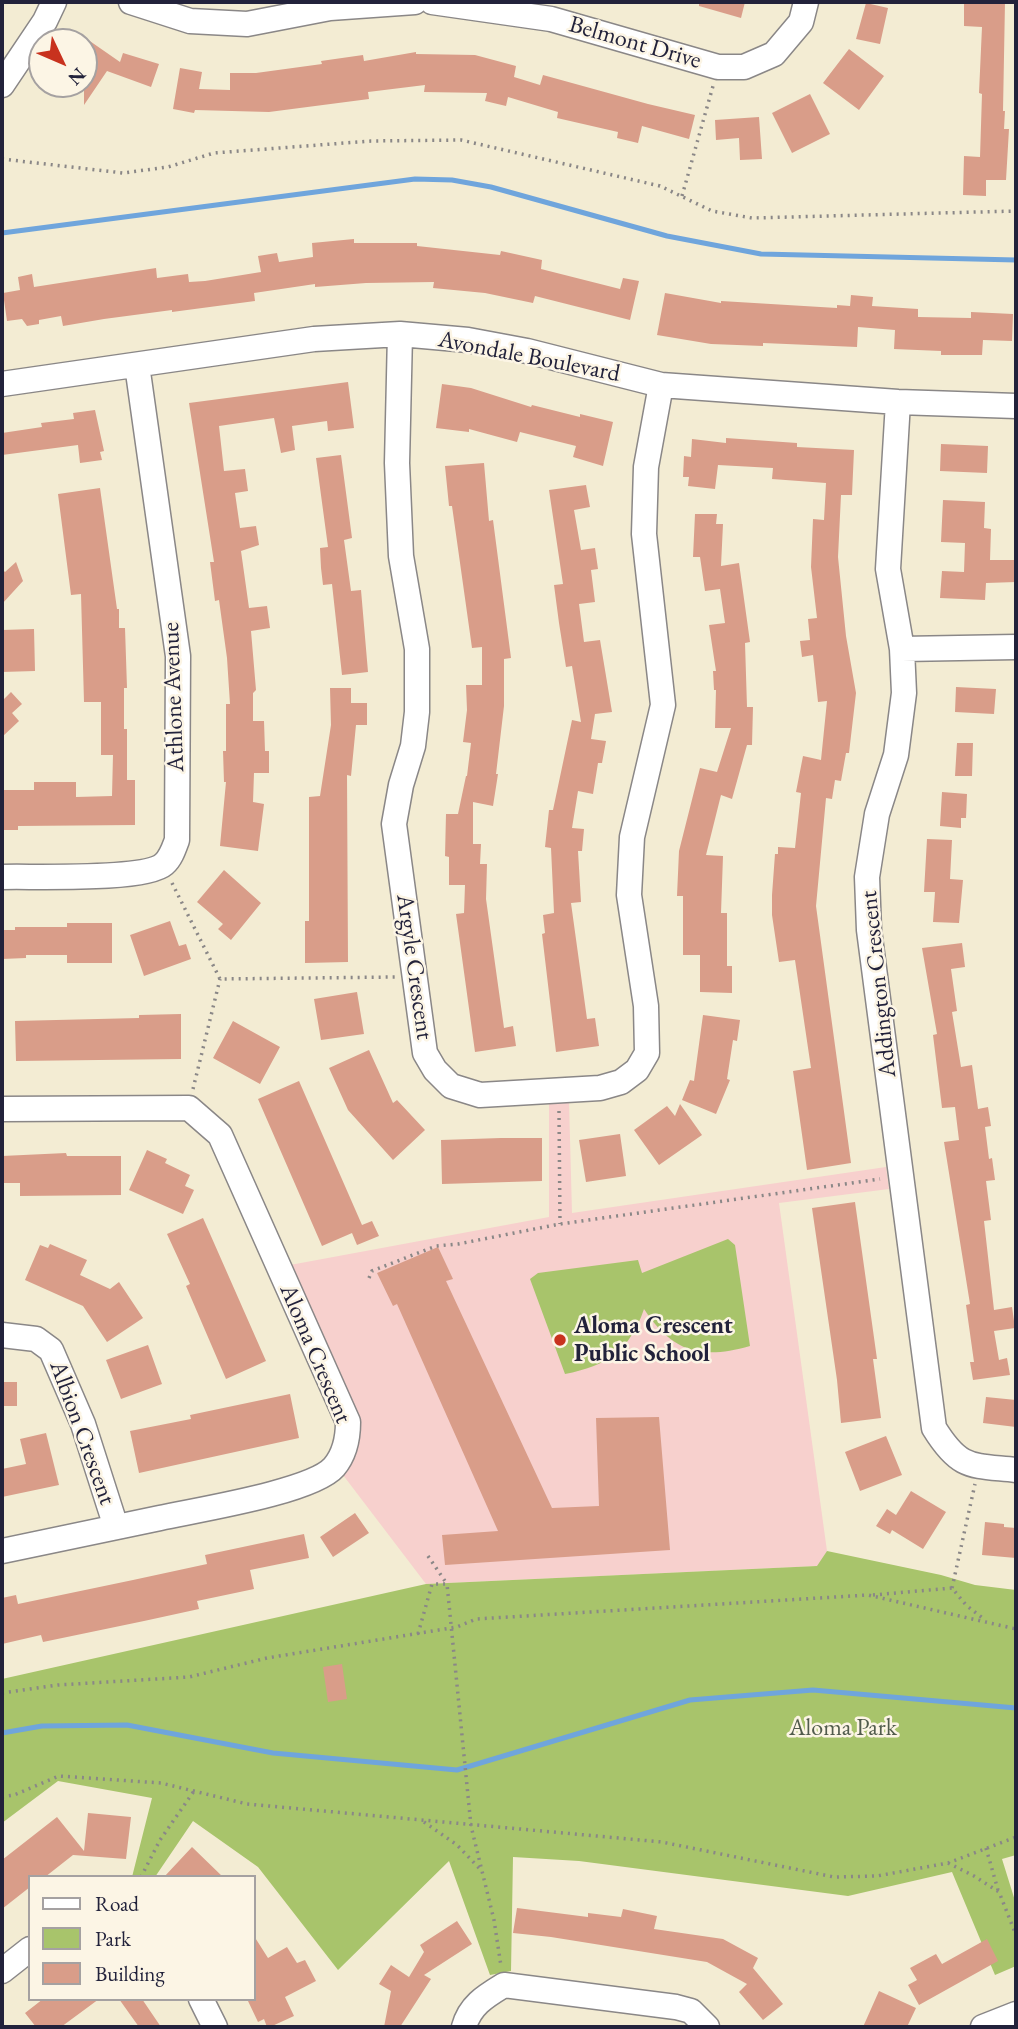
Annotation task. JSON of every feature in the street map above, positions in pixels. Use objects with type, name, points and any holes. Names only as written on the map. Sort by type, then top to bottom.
[{"type":"street","points":[[6,70],[45,21],[54,2]]},
{"type":"street","points":[[131,2],[190,21],[247,24],[329,5],[415,2]]},
{"type":"street","name":"Belmont Drive","points":[[432,2],[553,11],[718,67],[744,67],[774,54],[801,22],[806,2]]},
{"type":"street","name":"Avondale Boulevard","points":[[2,384],[314,339],[400,334],[480,342],[661,385],[898,402],[1016,406]]},
{"type":"street","name":"Argyle Crescent","points":[[400,334],[397,463],[401,556],[417,649],[417,712],[413,746],[401,785],[394,824],[425,1053],[435,1070],[451,1086],[480,1096],[600,1087],[621,1082],[637,1070],[647,1052],[646,1006],[629,895],[632,837],[663,705],[644,534],[646,467],[661,385]]},
{"type":"street","name":"Athlone Avenue","points":[[138,365],[178,656],[177,840],[173,852],[163,865]]},
{"type":"street","name":"Addington Crescent","points":[[898,402],[888,569],[902,649],[904,693],[897,755],[877,814],[867,877],[869,930],[934,1429],[946,1448],[958,1460],[979,1466],[1016,1470]]},
{"type":"street","points":[[902,649],[1016,647]]},
{"type":"street","points":[[2,877],[115,875],[145,871],[163,865]]},
{"type":"street","points":[[2,1109],[189,1108]]},
{"type":"street","name":"Aloma Crescent","points":[[2,1551],[273,1494],[321,1476],[334,1467],[343,1453],[348,1437],[348,1422],[220,1135],[189,1108]]},
{"type":"street","name":"Albion Crescent","points":[[2,1335],[36,1339],[51,1350],[83,1424],[116,1527]]},
{"type":"street","points":[[2,1971],[28,1951]]},
{"type":"street","points":[[464,2027],[468,2014],[483,1998],[504,1985],[676,2007],[691,2011],[706,2027]]},
{"type":"street","points":[[202,2001],[215,2027]]},
{"type":"street","points":[[983,2027],[1016,2014]]},
{"type":"path","points":[[682,197],[718,67]]},
{"type":"path","points":[[2,159],[123,173],[168,167],[214,153],[371,141],[461,140],[660,186],[712,211],[752,218],[1016,211]]},
{"type":"path","points":[[163,865],[220,979],[189,1108]]},
{"type":"path","points":[[220,979],[415,977]]},
{"type":"path","points":[[559,1090],[560,1224]]},
{"type":"path","points":[[369,1278],[372,1271],[436,1246],[560,1224],[902,1177]]},
{"type":"path","points":[[952,1588],[979,1466]]},
{"type":"path","points":[[428,1556],[447,1584],[471,1826],[494,1920],[504,1985]]},
{"type":"path","points":[[418,1634],[432,1584],[447,1584]]},
{"type":"path","points":[[2,1693],[58,1685],[189,1677],[267,1658],[451,1628],[476,1619],[952,1588]]},
{"type":"path","points":[[952,1588],[966,1605],[987,1621]]},
{"type":"path","points":[[868,1595],[1016,1629]]},
{"type":"path","points":[[2,1797],[15,1795],[59,1776],[161,1783],[247,1804],[662,1842],[834,1877],[877,1876],[948,1863],[1016,1837]]},
{"type":"path","points":[[142,1875],[160,1840],[194,1791]]},
{"type":"path","points":[[422,1821],[457,1845],[481,1870]]},
{"type":"path","points":[[986,1848],[1016,1935]]},
{"type":"path","points":[[948,1863],[999,1892]]},
{"type":"shaded area","name":"Aloma Crescent Public School","points":[[569,1101],[572,1213],[886,1167],[889,1189],[779,1203],[827,1551],[818,1566],[426,1584],[343,1475],[351,1458],[290,1265],[549,1217],[549,1103]]},
{"type":"green space","points":[[728,1239],[735,1245],[750,1346],[717,1352],[689,1349],[665,1335],[644,1309],[632,1335],[615,1354],[593,1366],[565,1374],[530,1279],[538,1273],[638,1260],[642,1273]]},
{"type":"green space","name":"Aloma Park","points":[[827,1551],[941,1575],[975,1585],[1016,1590],[1016,1855],[1002,1859],[1016,1904],[1016,1966],[995,1975],[952,1872],[848,1896],[579,1861],[513,1857],[511,1971],[490,1975],[449,1861],[338,1970],[258,1867],[193,1821],[156,1875],[133,1875],[152,1798],[58,1781],[2,1823],[2,1679],[426,1584],[817,1566]]},
{"type":"building","points":[[699,2],[745,2],[741,18],[699,6]]},
{"type":"building","points":[[964,2],[1005,2],[1003,111],[1004,129],[1009,129],[1006,180],[986,180],[986,196],[963,195],[964,156],[980,157],[982,94],[979,93],[982,27],[964,26]]},
{"type":"building","points":[[866,3],[888,8],[880,44],[856,39]]},
{"type":"building","points":[[98,47],[120,62],[123,53],[159,64],[151,87],[107,71],[98,84]]},
{"type":"building","points":[[849,49],[884,76],[859,110],[823,83]]},
{"type":"building","points":[[416,52],[475,55],[516,66],[514,77],[540,85],[543,75],[695,115],[689,139],[642,126],[638,143],[617,138],[618,132],[557,118],[558,112],[508,97],[506,106],[485,101],[487,93],[424,92],[425,85],[368,92],[369,99],[269,112],[195,110],[194,113],[173,109],[180,68],[202,72],[199,89],[230,90],[230,73],[256,73],[363,55],[364,61]]},
{"type":"building","points":[[810,94],[830,134],[792,153],[772,113]]},
{"type":"building","points":[[759,117],[762,159],[740,160],[739,138],[716,140],[715,120]]},
{"type":"building","points":[[354,239],[354,243],[417,243],[417,246],[500,255],[501,251],[542,260],[541,269],[620,289],[623,278],[639,281],[630,320],[535,296],[533,303],[485,293],[433,288],[434,282],[315,287],[315,284],[254,293],[255,301],[63,326],[61,316],[39,320],[39,324],[27,326],[22,319],[7,321],[3,293],[20,290],[18,277],[32,274],[34,287],[156,268],[157,278],[188,274],[189,282],[205,281],[261,272],[258,256],[277,253],[279,262],[313,257],[312,243]]},
{"type":"building","points":[[665,293],[721,303],[837,308],[837,305],[850,306],[851,295],[873,297],[872,306],[918,309],[918,317],[971,318],[971,312],[1013,314],[1012,341],[983,340],[982,355],[941,355],[941,351],[894,349],[895,330],[858,327],[857,347],[711,344],[657,335]]},
{"type":"building","points":[[348,382],[354,428],[328,431],[327,421],[292,426],[295,450],[281,453],[274,418],[219,426],[224,471],[245,469],[248,491],[235,493],[240,528],[256,526],[259,545],[241,551],[249,608],[267,606],[270,628],[251,631],[256,690],[253,693],[253,721],[264,721],[265,751],[269,751],[269,773],[254,773],[253,802],[264,804],[258,851],[220,846],[226,782],[223,751],[226,751],[226,704],[230,704],[227,658],[219,600],[215,601],[210,562],[214,562],[189,403]]},
{"type":"building","points":[[442,384],[471,388],[531,407],[532,405],[613,422],[603,466],[573,457],[576,446],[520,432],[517,442],[469,429],[469,432],[436,428]]},
{"type":"building","points":[[95,410],[104,451],[100,452],[102,460],[80,463],[78,445],[2,455],[2,433],[42,427],[41,423],[74,419],[73,413]]},
{"type":"building","points":[[726,438],[797,443],[797,447],[854,450],[852,495],[841,495],[838,557],[846,636],[856,693],[849,753],[846,753],[841,781],[835,780],[832,799],[826,798],[816,906],[851,1163],[807,1170],[793,1071],[811,1068],[795,960],[779,962],[772,895],[775,854],[778,854],[778,847],[795,848],[801,793],[796,792],[803,756],[821,760],[827,701],[818,702],[813,655],[802,657],[800,641],[810,640],[808,619],[817,618],[811,567],[813,519],[824,520],[826,483],[772,479],[773,468],[718,465],[715,489],[688,486],[689,477],[683,477],[684,456],[691,457],[692,439],[726,443]]},
{"type":"building","points":[[941,444],[988,446],[987,473],[940,471]]},
{"type":"building","points":[[341,455],[352,538],[344,540],[351,591],[361,590],[368,672],[342,675],[332,584],[323,585],[320,548],[328,547],[316,458]]},
{"type":"building","points":[[484,463],[489,521],[493,520],[511,658],[504,659],[504,706],[493,806],[473,802],[473,844],[481,844],[480,864],[487,864],[486,899],[504,1028],[513,1026],[516,1046],[475,1052],[456,914],[464,913],[465,885],[449,885],[449,857],[445,856],[446,814],[458,814],[467,776],[471,743],[463,742],[467,710],[466,685],[482,685],[482,647],[472,648],[445,466]]},
{"type":"building","points":[[586,485],[590,507],[574,510],[581,550],[595,548],[598,569],[591,570],[595,602],[579,604],[584,642],[600,640],[612,712],[595,714],[591,739],[606,741],[602,763],[598,763],[593,794],[578,791],[572,828],[584,829],[582,851],[578,851],[581,902],[571,903],[587,1019],[595,1018],[599,1046],[556,1052],[542,934],[545,933],[543,915],[554,913],[551,848],[545,847],[549,810],[553,810],[572,720],[581,722],[572,666],[566,667],[559,623],[554,585],[563,584],[549,490]]},
{"type":"building","points":[[100,488],[119,609],[119,628],[125,628],[127,688],[124,688],[124,729],[127,729],[127,780],[135,780],[135,825],[18,826],[18,830],[2,830],[2,790],[34,790],[34,782],[76,782],[76,797],[112,796],[113,755],[101,755],[101,702],[84,702],[81,594],[71,595],[58,494]]},
{"type":"building","points":[[943,500],[985,502],[984,528],[991,529],[990,560],[1016,560],[1016,582],[986,583],[985,600],[940,598],[942,571],[964,572],[965,543],[941,542]]},
{"type":"building","points":[[695,514],[717,514],[716,524],[723,524],[721,566],[739,563],[750,642],[745,643],[747,707],[753,707],[752,745],[747,745],[732,799],[721,795],[706,855],[723,856],[721,913],[727,913],[727,966],[732,966],[732,993],[700,992],[700,955],[683,955],[683,896],[677,896],[679,851],[700,768],[717,772],[731,728],[715,728],[716,690],[713,671],[716,671],[709,625],[725,623],[720,589],[705,591],[700,557],[693,557]]},
{"type":"building","points":[[16,562],[23,581],[2,604],[2,569],[5,572]]},
{"type":"building","points":[[34,629],[35,671],[2,672],[2,630]]},
{"type":"building","points":[[956,687],[996,689],[994,714],[955,712]]},
{"type":"building","points":[[330,688],[351,688],[351,703],[367,703],[367,725],[356,725],[351,776],[347,775],[348,962],[305,963],[305,921],[309,921],[309,797],[320,796],[331,725]]},
{"type":"building","points":[[11,692],[22,704],[12,713],[19,721],[2,737],[2,701]]},
{"type":"building","points":[[957,743],[973,743],[972,776],[955,776]]},
{"type":"building","points":[[942,792],[967,794],[966,818],[961,818],[961,828],[940,826]]},
{"type":"building","points":[[927,839],[952,840],[950,879],[963,880],[959,923],[933,922],[935,892],[924,892]]},
{"type":"building","points":[[224,870],[261,903],[231,940],[218,929],[223,924],[197,902]]},
{"type":"building","points":[[170,921],[179,946],[186,944],[191,959],[144,976],[130,935]]},
{"type":"building","points":[[67,923],[112,923],[112,963],[67,963],[67,955],[26,955],[26,958],[2,959],[2,930],[15,930],[15,927],[67,927]]},
{"type":"building","points":[[962,943],[965,967],[951,969],[957,1011],[952,1012],[961,1067],[972,1065],[978,1109],[988,1107],[991,1126],[985,1127],[995,1180],[986,1181],[991,1220],[984,1221],[994,1310],[1012,1307],[1015,1328],[994,1331],[999,1360],[1007,1358],[1010,1375],[973,1380],[970,1362],[974,1362],[966,1305],[970,1304],[944,1142],[959,1140],[955,1107],[942,1108],[933,1035],[937,1034],[922,948]]},
{"type":"building","points":[[357,992],[364,1034],[321,1040],[314,999]]},
{"type":"building","points":[[181,1014],[181,1059],[16,1061],[15,1021],[139,1018],[139,1015]]},
{"type":"building","points":[[703,1015],[740,1020],[737,1041],[733,1040],[727,1079],[730,1080],[716,1114],[682,1100],[690,1080],[694,1081]]},
{"type":"building","points":[[233,1021],[280,1047],[260,1084],[213,1058]]},
{"type":"building","points":[[369,1050],[393,1103],[397,1100],[425,1130],[393,1160],[348,1110],[329,1068]]},
{"type":"building","points":[[299,1081],[362,1225],[372,1221],[379,1236],[357,1245],[352,1233],[322,1246],[258,1099]]},
{"type":"building","points":[[680,1104],[702,1135],[659,1165],[634,1130],[667,1106],[675,1116]]},
{"type":"building","points":[[620,1134],[626,1176],[586,1182],[579,1140]]},
{"type":"building","points":[[542,1138],[542,1181],[442,1184],[441,1140]]},
{"type":"building","points":[[147,1150],[167,1159],[165,1163],[190,1175],[185,1186],[194,1190],[183,1214],[129,1190]]},
{"type":"building","points":[[66,1153],[67,1156],[121,1156],[121,1195],[20,1196],[20,1183],[2,1183],[2,1156]]},
{"type":"building","points":[[855,1202],[877,1359],[873,1359],[881,1418],[841,1423],[812,1208]]},
{"type":"building","points":[[203,1218],[266,1361],[226,1379],[186,1286],[190,1284],[167,1234]]},
{"type":"building","points":[[50,1244],[87,1260],[80,1275],[110,1289],[119,1282],[143,1318],[107,1342],[83,1306],[25,1280],[40,1245],[48,1248]]},
{"type":"building","points":[[438,1247],[453,1279],[446,1281],[552,1508],[599,1506],[596,1418],[659,1417],[670,1550],[445,1565],[442,1535],[498,1531],[397,1304],[393,1306],[377,1273]]},
{"type":"building","points":[[148,1345],[162,1384],[121,1399],[106,1360]]},
{"type":"building","points":[[2,1382],[17,1382],[17,1406],[2,1406]]},
{"type":"building","points":[[290,1394],[299,1438],[139,1473],[130,1431]]},
{"type":"building","points":[[986,1397],[1016,1400],[1016,1427],[983,1423]]},
{"type":"building","points":[[46,1433],[59,1485],[2,1497],[2,1469],[26,1464],[20,1439]]},
{"type":"building","points":[[886,1436],[902,1475],[860,1491],[845,1452]]},
{"type":"building","points":[[911,1491],[946,1512],[923,1549],[892,1530],[890,1534],[876,1526],[887,1509],[896,1515]]},
{"type":"building","points":[[355,1513],[369,1533],[333,1557],[320,1537]]},
{"type":"building","points":[[985,1522],[1016,1528],[1016,1558],[982,1555]]},
{"type":"building","points":[[304,1534],[309,1558],[250,1570],[254,1589],[197,1601],[199,1609],[43,1642],[41,1635],[2,1644],[2,1598],[16,1595],[18,1604],[133,1580],[207,1564],[205,1555]]},
{"type":"building","points":[[342,1664],[347,1699],[328,1702],[323,1667]]},
{"type":"building","points":[[88,1813],[131,1817],[126,1859],[73,1855],[48,1875],[28,1875],[28,1889],[2,1909],[2,1860],[57,1817],[84,1851]]},
{"type":"building","points":[[192,1847],[221,1875],[166,1875]]},
{"type":"building","points":[[517,1908],[588,1917],[588,1913],[621,1917],[623,1909],[657,1916],[654,1929],[723,1939],[758,1958],[753,1968],[783,2004],[763,2020],[739,1992],[747,1984],[707,1962],[513,1933]]},
{"type":"building","points":[[457,1921],[472,1944],[424,1975],[431,1979],[400,2027],[384,2027],[391,1991],[379,1984],[391,1965],[409,1977],[424,1952],[420,1945]]},
{"type":"building","points":[[256,1939],[268,1958],[287,1947],[297,1963],[305,1960],[316,1981],[285,1997],[294,2016],[270,2027],[267,2027],[264,2019],[258,2022],[248,2001],[256,2001]]},
{"type":"building","points":[[987,1939],[998,1961],[919,2005],[908,1985],[917,1980],[910,1968],[936,1954],[942,1964]]},
{"type":"building","points":[[879,1991],[916,2008],[907,2027],[863,2027]]},
{"type":"building","points":[[40,2001],[96,2001],[61,2027],[36,2027],[25,2013]]},
{"type":"building","points":[[120,2001],[143,2001],[161,2027],[139,2027]]},
{"type":"waterway","points":[[2,233],[415,179],[452,180],[491,187],[667,236],[761,254],[1016,260]]},
{"type":"waterway","points":[[2,1733],[42,1726],[127,1725],[273,1753],[457,1770],[690,1700],[813,1690],[1016,1708]]},
{"type":"place","name":"Aloma Crescent Public School","points":[[560,1340]]}]
